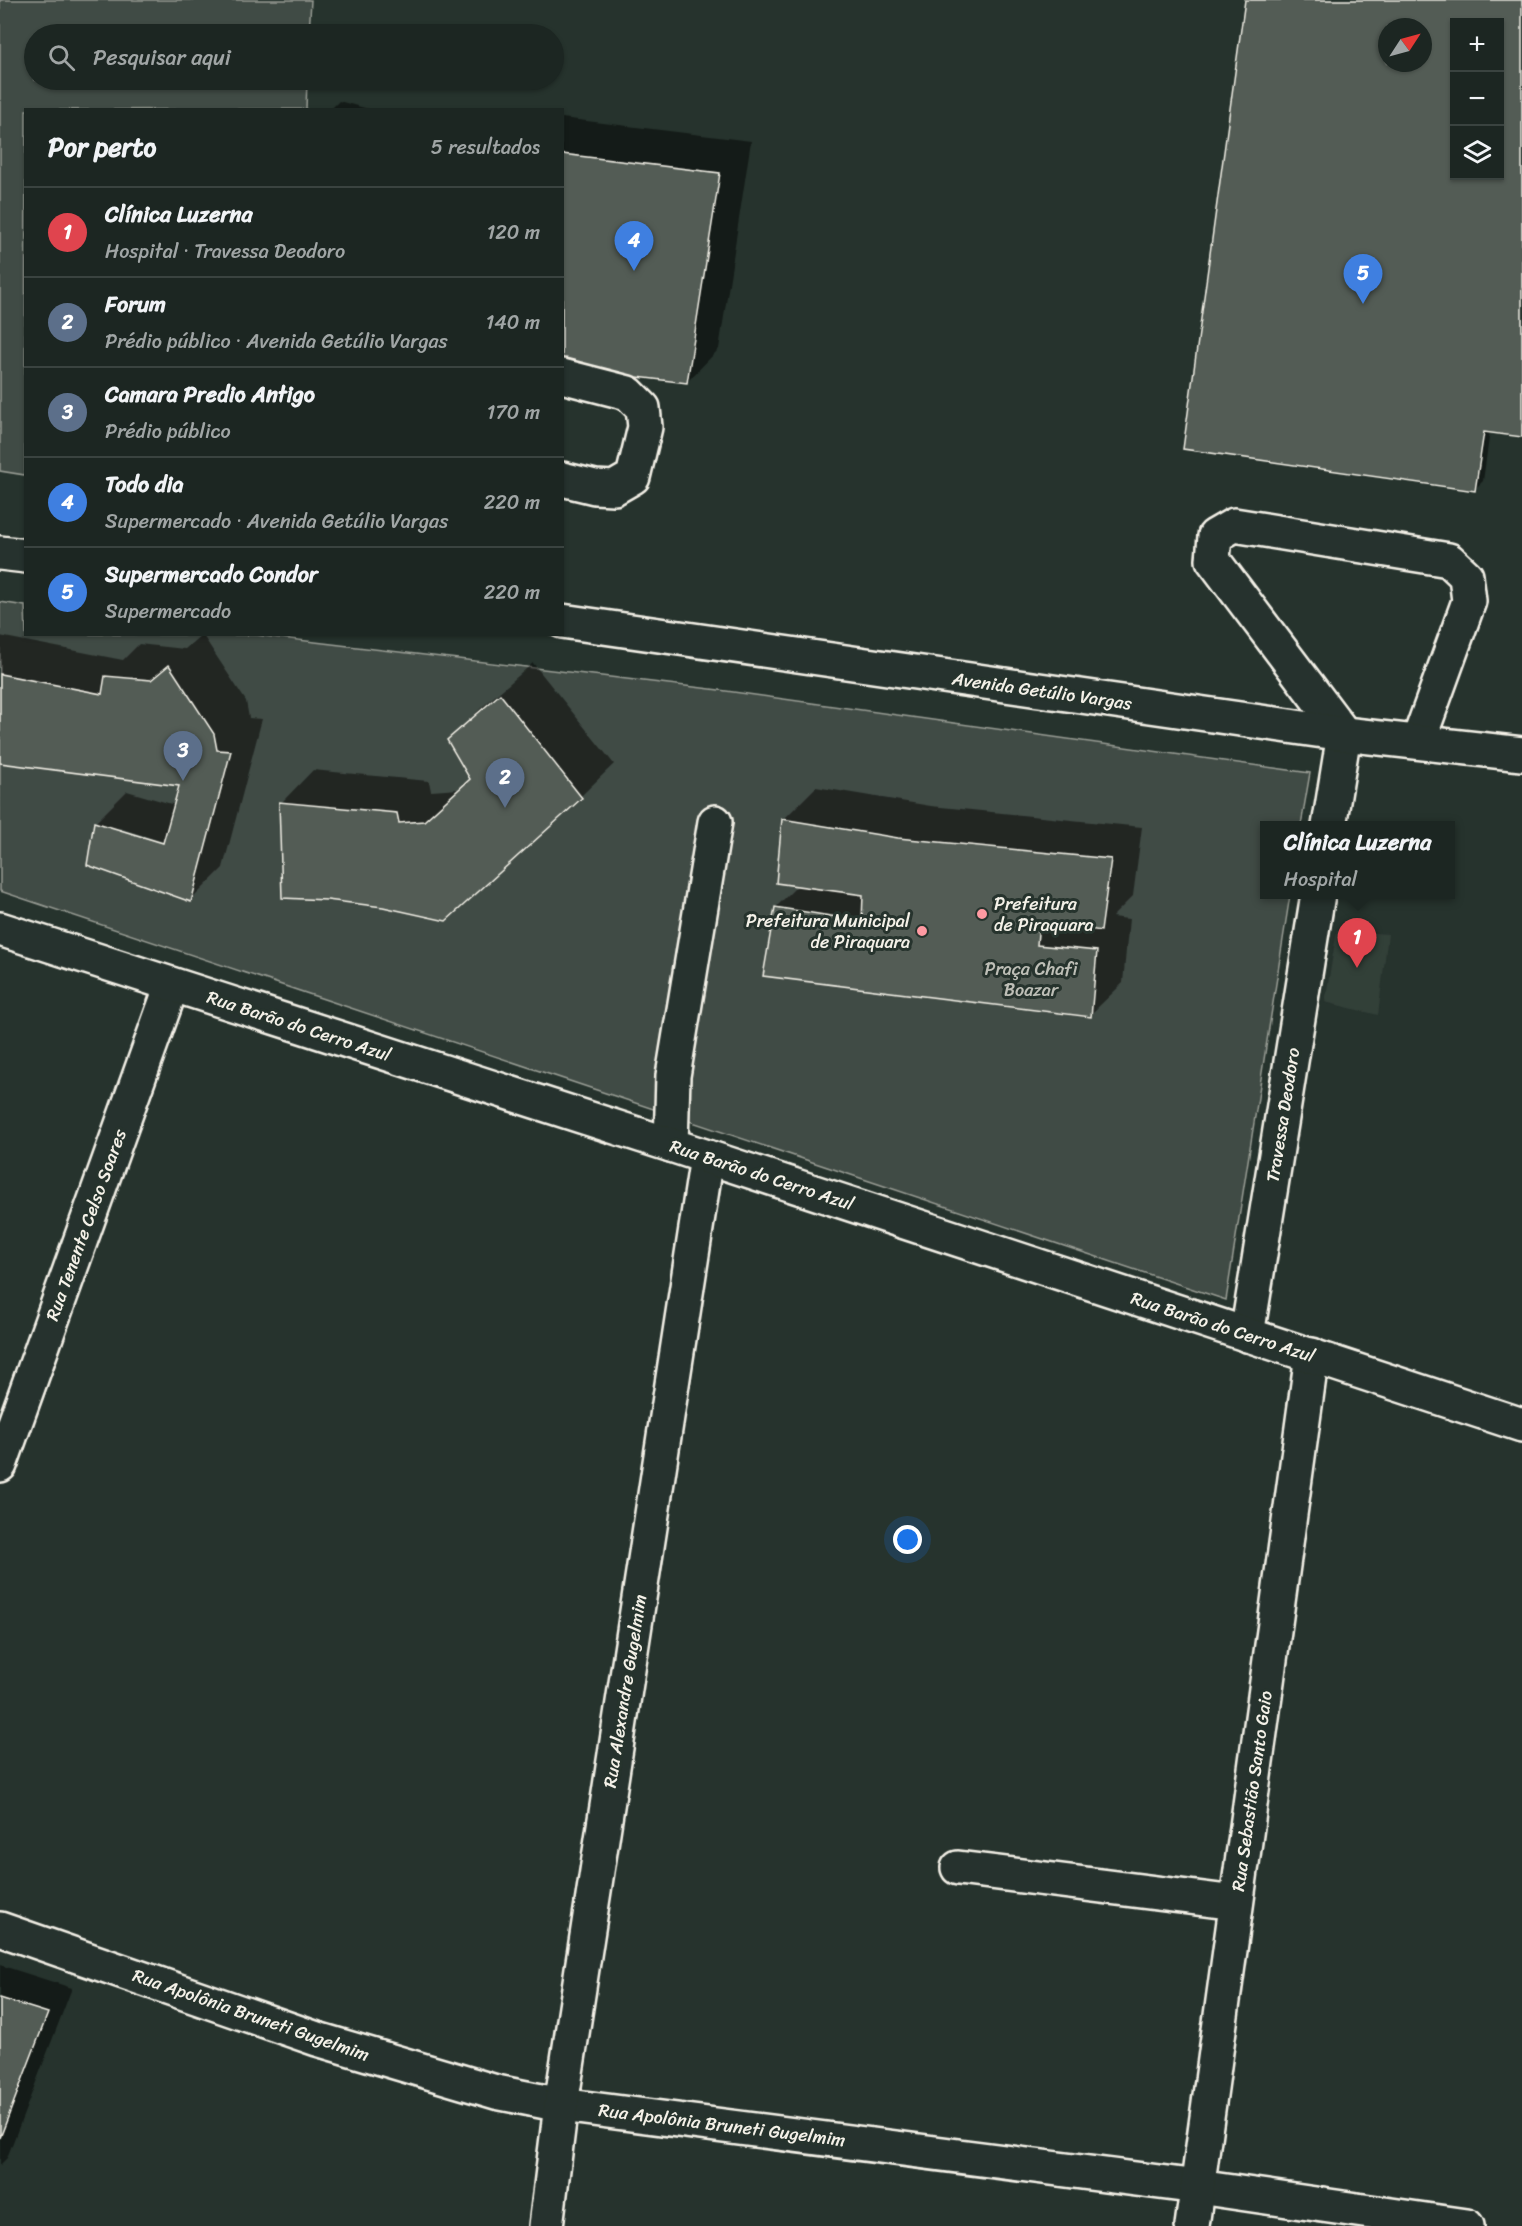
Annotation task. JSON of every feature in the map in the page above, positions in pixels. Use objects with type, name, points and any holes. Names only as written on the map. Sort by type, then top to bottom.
[{"type":"street","points":[[564,377],[628,393],[643,408],[645,427],[633,477],[614,488],[595,487],[564,479]]},
{"type":"street","points":[[1330,821],[1344,735],[1213,560],[1215,536],[1234,525],[1449,560],[1466,576],[1469,601],[1418,742]]},
{"type":"street","points":[[0,553],[24,556]]},
{"type":"street","name":"Avenida Getúlio Vargas","points":[[564,621],[1344,735],[1522,754]]},
{"type":"street","points":[[670,1145],[673,1076],[715,822]]},
{"type":"street","name":"Travessa Deodoro","points":[[1247,1335],[1317,899]]},
{"type":"street","name":"Rua Barão do Cerro Azul","points":[[0,929],[707,1157],[1522,1425]]},
{"type":"street","name":"Rua Tenente Celso Soares","points":[[0,1465],[172,985]]},
{"type":"street","name":"Rua Alexandre Gugelmim","points":[[546,2226],[561,2104],[707,1157]]},
{"type":"street","name":"Rua Sebastião Santo Gaio","points":[[1192,2226],[1312,1355]]},
{"type":"street","points":[[958,1868],[1236,1903]]},
{"type":"street","name":"Rua Apolônia Bruneti Gugelmim","points":[[0,1929],[317,2039],[496,2092],[561,2104],[1198,2187],[1467,2226]]},
{"type":"shaded area","points":[[1337,930],[1388,934],[1378,1015],[1325,1002]]},
{"type":"green space","points":[[0,0],[311,0],[310,24],[24,24],[24,90],[307,90],[306,108],[24,108],[24,475],[0,471]]},
{"type":"green space","name":"Praça Chafi Boazar","points":[[0,602],[24,606],[24,636],[264,636],[719,690],[1310,773],[1302,821],[1260,821],[1260,899],[1289,899],[1226,1300],[0,891]]},
{"type":"building","points":[[1245,0],[1522,0],[1522,437],[1484,432],[1475,491],[1183,449]]},
{"type":"building","points":[[564,154],[720,173],[687,383],[564,368]]},
{"type":"building","points":[[169,665],[214,734],[217,750],[231,751],[191,902],[87,865],[94,822],[163,843],[179,786],[0,763],[0,674],[102,694],[105,676],[151,680]]},
{"type":"building","points":[[500,694],[582,798],[446,921],[383,907],[327,900],[282,898],[279,802],[397,813],[399,823],[424,821],[470,779],[447,740]]},
{"type":"building","name":"Prefeitura de Piraquara","points":[[782,819],[898,838],[1111,859],[1101,931],[1039,921],[1037,945],[1097,951],[1091,1017],[763,976],[775,907],[862,921],[863,895],[776,883]]},
{"type":"building","points":[[0,1998],[48,2013],[0,2138]]},
{"type":"place","name":"Todo dia","points":[[634,271]]},
{"type":"place","name":"Supermercado Condor","points":[[1363,304]]},
{"type":"place","name":"Camara Predio Antigo","points":[[183,781]]},
{"type":"place","name":"Forum","points":[[505,808]]},
{"type":"place","name":"Prefeitura de Piraquara","points":[[982,914]]},
{"type":"place","name":"Prefeitura Municipal de Piraquara","points":[[922,931]]},
{"type":"place","name":"Clínica Luzerna","points":[[1357,968]]}]
